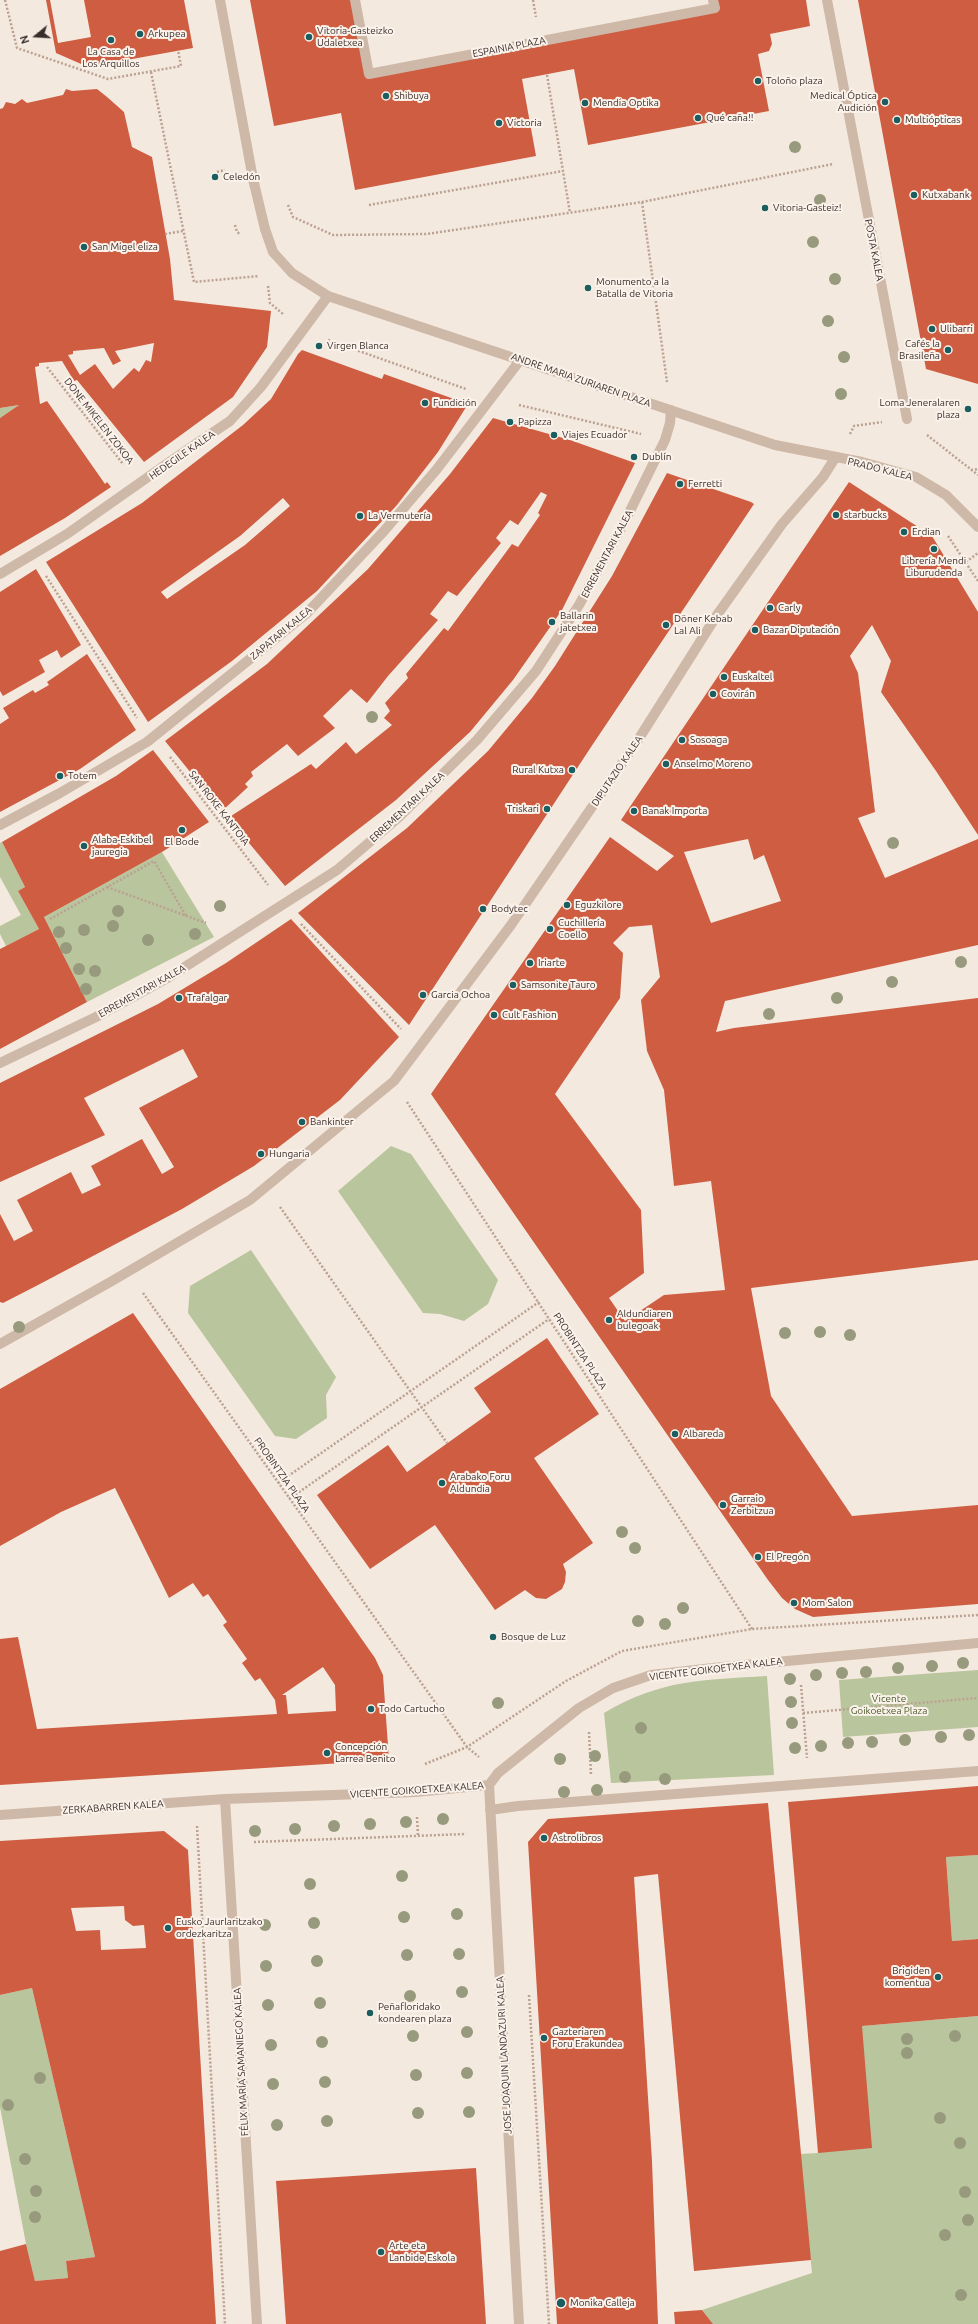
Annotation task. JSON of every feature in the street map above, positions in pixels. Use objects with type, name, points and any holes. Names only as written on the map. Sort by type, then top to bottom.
[{"type":"street","name":"ANDRE MARIA ZURIAREN PLAZA","points":[[220,0],[253,179],[265,229],[273,252],[292,273],[328,296],[521,359],[775,445],[835,458]]},
{"type":"street","name":"ESPAINIA PLAZA","points":[[355,0],[369,74],[715,8],[713,0]]},
{"type":"street","name":"POSTA KALEA","points":[[827,0],[907,419]]},
{"type":"street","name":"HEDEGILE KALEA","points":[[0,574],[67,534],[230,421],[261,387],[328,296]]},
{"type":"street","name":"ZAPATARI KALEA","points":[[0,825],[60,793],[154,737],[307,613],[384,531],[437,469],[521,359]]},
{"type":"street","name":"ERREMENTARI KALEA","points":[[0,1063],[103,1013],[169,977],[337,870],[399,817],[477,740],[536,671],[579,605],[627,517],[665,440],[670,423],[671,410]]},
{"type":"street","name":"DIPUTAZIO KALEA","points":[[0,1344],[250,1200],[394,1081],[515,919],[638,740],[717,615],[782,524],[824,477],[835,458]]},
{"type":"street","name":"PRADO KALEA","points":[[835,458],[862,462],[916,477],[946,495],[978,527]]},
{"type":"street","name":"VICENTE GOIKOETXEA KALEA","points":[[225,1799],[415,1792],[489,1786],[498,1773],[579,1708],[613,1688],[651,1675],[978,1643]]},
{"type":"street","points":[[490,1810],[518,1806],[978,1771]]},
{"type":"street","name":"JOSE JOAQUIN LANDAZURI KALEA","points":[[489,1786],[519,2324]]},
{"type":"street","name":"ZERKABARREN KALEA","points":[[0,1815],[225,1799]]},
{"type":"street","name":"FÉLIX MARÍA SAMANIEGO KALEA","points":[[225,1799],[257,2324]]},
{"type":"path","points":[[5,0],[17,48],[108,79],[181,66],[178,50]]},
{"type":"path","points":[[151,72],[194,282],[260,276]]},
{"type":"path","points":[[547,74],[570,213]]},
{"type":"path","points":[[287,203],[293,217],[333,235],[427,234],[642,202],[857,160]]},
{"type":"path","points":[[217,172],[225,170]]},
{"type":"path","points":[[369,204],[563,171]]},
{"type":"path","points":[[642,202],[671,410]]},
{"type":"path","points":[[165,234],[183,230]]},
{"type":"path","name":"DONE MIKELEN ZOKOA","points":[[47,367],[139,484]]},
{"type":"path","points":[[492,398],[665,440]]},
{"type":"path","points":[[835,458],[854,426],[907,419],[978,475]]},
{"type":"path","points":[[971,470],[978,469]]},
{"type":"path","points":[[943,529],[978,581]]},
{"type":"path","points":[[966,562],[978,553]]},
{"type":"path","name":"SAN ROKE KANTOIA","points":[[32,554],[136,716],[154,737],[282,904],[404,1032],[409,1043],[417,1052]]},
{"type":"path","points":[[50,919],[154,861],[186,916]]},
{"type":"path","points":[[107,887],[206,923],[241,932]]},
{"type":"path","name":"PROBINTZIA PLAZA","points":[[394,1081],[752,1629]]},
{"type":"path","points":[[266,1187],[447,1443]]},
{"type":"path","name":"PROBINTZIA PLAZA","points":[[127,1272],[467,1747]]},
{"type":"path","points":[[278,1483],[538,1302]]},
{"type":"path","points":[[290,1499],[549,1319]]},
{"type":"path","points":[[421,1765],[467,1747],[566,1681],[622,1651],[752,1629],[978,1615]]},
{"type":"path","points":[[797,1627],[809,1784]]},
{"type":"path","points":[[566,1681],[589,1728],[592,1801]]},
{"type":"path","points":[[803,1713],[978,1698]]},
{"type":"path","points":[[180,1802],[182,1820],[197,1820],[225,2324]]},
{"type":"path","points":[[250,1842],[492,1834]]},
{"type":"green space","points":[[19,405],[0,418],[0,408]]},
{"type":"green space","points":[[2,842],[25,887],[18,891],[39,929],[6,946],[0,934],[0,926],[21,915],[0,877],[0,843]]},
{"type":"green space","points":[[162,852],[214,937],[87,1002],[44,917]]},
{"type":"green space","points":[[391,1146],[411,1154],[498,1280],[488,1304],[464,1321],[440,1314],[423,1313],[338,1191]]},
{"type":"green space","points":[[251,1250],[336,1377],[326,1395],[327,1418],[296,1439],[275,1436],[188,1313],[190,1286]]},
{"type":"green space","name":"Vicente Goikoetxea Plaza","points":[[978,1670],[978,1727],[843,1737],[839,1680]]},
{"type":"green space","points":[[767,1676],[774,1775],[611,1783],[604,1713],[645,1693],[664,1687],[703,1680]]},
{"type":"green space","points":[[978,1855],[978,1939],[952,1941],[946,1857]]},
{"type":"green space","points":[[32,1988],[95,2257],[66,2261],[68,2278],[35,2281],[26,2244],[0,2107],[0,1995]]},
{"type":"green space","points":[[978,2016],[978,2324],[713,2324],[702,2310],[812,2273],[800,2154],[818,2153],[862,2026]]},
{"type":"building","name":"Arkupea","points":[[46,0],[50,0],[58,43],[91,37],[84,0],[184,0],[193,48],[88,67],[56,53]]},
{"type":"building","points":[[250,0],[355,0],[369,74],[715,8],[713,0],[806,0],[810,26],[770,34],[772,44],[769,51],[758,54],[769,111],[588,145],[574,69],[522,79],[536,156],[355,190],[341,113],[274,126]]},
{"type":"building","points":[[858,0],[978,0],[978,384],[926,369]]},
{"type":"building","name":"San Migel eliza","points":[[66,89],[72,91],[97,89],[124,112],[132,147],[152,157],[170,259],[174,300],[271,311],[267,347],[233,397],[144,462],[77,380],[74,381],[62,361],[39,363],[39,366],[35,367],[40,404],[47,401],[105,484],[107,482],[111,487],[65,518],[0,556],[0,418],[19,405],[0,408],[0,109],[3,108],[6,102],[15,104],[22,99],[27,103],[63,95]],"holes":[[[154,343],[151,362],[146,360],[139,372],[134,368],[113,389],[95,364],[80,375],[68,355],[73,354],[73,351],[104,348],[113,365],[121,361],[115,351]]]},
{"type":"building","points":[[302,350],[382,379],[384,374],[468,404],[438,452],[397,505],[317,591],[232,661],[148,722],[46,562],[142,503],[243,425],[271,399],[298,354]],"holes":[[[283,498],[290,506],[245,545],[167,599],[161,592],[240,536]]]},
{"type":"building","points":[[493,418],[570,440],[635,463],[562,610],[513,680],[470,732],[396,800],[285,886],[228,818],[311,764],[316,769],[346,742],[356,754],[392,725],[384,718],[390,711],[385,703],[408,678],[406,674],[444,628],[448,631],[512,544],[518,547],[540,515],[538,513],[547,495],[541,492],[518,525],[510,520],[496,538],[501,543],[457,596],[448,591],[430,614],[438,620],[388,676],[367,703],[351,689],[323,716],[335,728],[298,756],[287,744],[251,772],[253,776],[245,784],[248,787],[222,811],[165,741],[267,664],[368,569],[450,474]]},
{"type":"building","points":[[667,473],[754,504],[591,747],[409,1025],[298,913],[407,828],[488,751],[532,698],[555,666],[612,576]]},
{"type":"building","points":[[849,482],[932,536],[978,612],[978,835],[881,692],[891,661],[872,625],[850,656],[858,673],[875,812],[858,818],[885,878],[978,839],[978,945],[725,1001],[716,1032],[734,1028],[978,998],[978,1260],[751,1288],[771,1396],[852,1516],[978,1505],[978,1604],[813,1617],[795,1609],[782,1598],[768,1580],[431,1094],[610,837],[657,871],[674,856],[621,820]],"holes":[[[748,839],[754,860],[764,855],[781,901],[711,923],[684,852]],[[652,925],[660,977],[641,1000],[647,1051],[664,1090],[674,1186],[711,1181],[725,1290],[664,1295],[625,1321],[609,1298],[644,1273],[641,1210],[555,1094],[620,998],[623,953],[613,943],[629,927]]]},
{"type":"building","points":[[36,569],[81,645],[61,658],[57,650],[39,660],[45,672],[3,696],[0,691],[0,592]]},
{"type":"building","points":[[87,654],[136,730],[80,769],[0,812],[0,724],[9,718],[3,708],[33,690],[35,693],[49,685],[47,682]]},
{"type":"building","points":[[153,750],[209,822],[162,852],[44,917],[87,1002],[0,1049],[0,949],[39,929],[18,891],[25,887],[2,842],[116,776]]},
{"type":"building","points":[[291,919],[399,1037],[340,1100],[254,1166],[182,1209],[3,1303],[0,1302],[0,1214],[14,1241],[33,1231],[17,1200],[71,1172],[82,1194],[101,1185],[91,1166],[142,1139],[162,1174],[174,1167],[139,1108],[198,1077],[183,1049],[84,1098],[105,1135],[0,1182],[0,1083],[158,1004],[226,963]]},
{"type":"building","points":[[133,1313],[375,1658],[383,1675],[389,1760],[0,1785],[0,1639],[18,1637],[37,1729],[277,1714],[275,1700],[260,1678],[255,1681],[242,1663],[247,1659],[223,1625],[227,1622],[208,1594],[203,1597],[193,1583],[169,1598],[115,1488],[61,1512],[0,1546],[0,1389]],"holes":[[[323,1667],[335,1685],[336,1711],[288,1714],[286,1695],[282,1695]]]},
{"type":"building","name":"Arabako Foru Aldundia","points":[[547,1338],[599,1414],[534,1458],[593,1543],[563,1564],[566,1572],[565,1582],[562,1589],[546,1599],[536,1598],[525,1590],[495,1610],[435,1525],[370,1569],[317,1495],[388,1445],[407,1472],[491,1412],[474,1388]]},
{"type":"building","points":[[978,1786],[978,1855],[946,1857],[952,1941],[978,1939],[978,2016],[862,2026],[872,2148],[818,2153],[788,1802]]},
{"type":"building","points":[[768,1803],[811,2260],[694,2271],[658,1874],[634,1877],[652,2161],[658,2324],[557,2324],[528,1842],[548,1819]]},
{"type":"building","points":[[164,1831],[188,1850],[216,2324],[0,2324],[0,2251],[26,2244],[35,2281],[68,2278],[66,2261],[95,2257],[32,1988],[0,1995],[0,1841]],"holes":[[[124,1906],[125,1920],[133,1926],[144,1925],[146,1948],[101,1950],[100,1930],[76,1931],[71,1908]]]},
{"type":"building","name":"Arte eta Lanbide Eskola","points":[[476,2168],[486,2324],[286,2324],[276,2181]]},
{"type":"building","points":[[702,2310],[713,2324],[675,2324],[674,2312]]},
{"type":"place","name":"Arkupea","points":[[140,34]]},
{"type":"place","name":"Vitoria-Gasteizko Udaletxea","points":[[309,37]]},
{"type":"place","name":"La Casa de Los Arquillos","points":[[111,40]]},
{"type":"place","name":"Toloño plaza","points":[[758,81]]},
{"type":"place","name":"Shibuya","points":[[386,96]]},
{"type":"place","name":"Medical Óptica Audición","points":[[885,102]]},
{"type":"place","name":"Mendia Optika","points":[[585,103]]},
{"type":"place","name":"Qué caña!!","points":[[698,118]]},
{"type":"place","name":"Multiópticas","points":[[897,120]]},
{"type":"place","name":"Victoria","points":[[499,123]]},
{"type":"place","name":"Celedón","points":[[215,177]]},
{"type":"place","name":"Kutxabank","points":[[914,195]]},
{"type":"place","name":"Vitoria-Gasteiz!","points":[[765,208]]},
{"type":"place","name":"San Migel eliza","points":[[84,247]]},
{"type":"place","name":"Monumento a la Batalla de Vitoria","points":[[588,288]]},
{"type":"place","name":"Ulibarri","points":[[932,329]]},
{"type":"place","name":"Virgen Blanca","points":[[319,346]]},
{"type":"place","name":"Cafés la Brasileña","points":[[948,350]]},
{"type":"place","name":"Fundición","points":[[425,403]]},
{"type":"place","name":"Loma Jeneralaren plaza","points":[[968,409]]},
{"type":"place","name":"Papizza","points":[[510,422]]},
{"type":"place","name":"Viajes Ecuador","points":[[554,435]]},
{"type":"place","name":"Dublín","points":[[634,457]]},
{"type":"place","name":"Ferretti","points":[[680,484]]},
{"type":"place","name":"starbucks","points":[[836,515]]},
{"type":"place","name":"La Vermutería","points":[[360,516]]},
{"type":"place","name":"Erdian","points":[[904,532]]},
{"type":"place","name":"Librería Mendi Liburudenda","points":[[934,549]]},
{"type":"place","name":"Carly","points":[[770,608]]},
{"type":"place","name":"Ballarin jatetxea","points":[[552,622]]},
{"type":"place","name":"Döner Kebab Lal Ali","points":[[666,625]]},
{"type":"place","name":"Bazar Diputación","points":[[755,630]]},
{"type":"place","name":"Euskaltel","points":[[724,677]]},
{"type":"place","name":"Covirán","points":[[713,694]]},
{"type":"place","name":"Sosoaga","points":[[682,740]]},
{"type":"place","name":"Anselmo Moreno","points":[[666,764]]},
{"type":"place","name":"Rural Kutxa","points":[[572,770]]},
{"type":"place","name":"Totem","points":[[60,776]]},
{"type":"place","name":"Triskari","points":[[547,809]]},
{"type":"place","name":"Banak Importa","points":[[634,811]]},
{"type":"place","name":"El Bode","points":[[182,830]]},
{"type":"place","name":"Alaba-Eskibel jauregia","points":[[84,846]]},
{"type":"place","name":"Eguzkilore","points":[[567,905]]},
{"type":"place","name":"Bodytec","points":[[483,909]]},
{"type":"place","name":"Cuchillería Coello","points":[[550,929]]},
{"type":"place","name":"Iriarte","points":[[530,963]]},
{"type":"place","name":"Samsonite Tauro","points":[[513,985]]},
{"type":"place","name":"Garcia Ochoa","points":[[423,995]]},
{"type":"place","name":"Trafalgar","points":[[179,998]]},
{"type":"place","name":"Cult Fashion","points":[[494,1015]]},
{"type":"place","name":"Bankinter","points":[[302,1122]]},
{"type":"place","name":"Hungaria","points":[[261,1154]]},
{"type":"place","name":"Aldundiaren bulegoak","points":[[609,1320]]},
{"type":"place","name":"Albareda","points":[[675,1434]]},
{"type":"place","name":"Arabako Foru Aldundia","points":[[442,1483]]},
{"type":"place","name":"Garraio Zerbitzua","points":[[723,1505]]},
{"type":"place","name":"El Pregón","points":[[758,1557]]},
{"type":"place","name":"Mom Salon","points":[[794,1603]]},
{"type":"place","name":"Bosque de Luz","points":[[493,1637]]},
{"type":"place","name":"Todo Cartucho","points":[[371,1709]]},
{"type":"place","name":"Concepción Larrea Benito","points":[[327,1753]]},
{"type":"place","name":"Astrolibros","points":[[544,1838]]},
{"type":"place","name":"Eusko Jaurlaritzako ordezkaritza","points":[[168,1928]]},
{"type":"place","name":"Brigiden komentua","points":[[938,1977]]},
{"type":"place","name":"Peñafloridako kondearen plaza","points":[[370,2013]]},
{"type":"place","name":"Gazteriaren Foru Erakundea","points":[[544,2038]]},
{"type":"place","name":"Arte eta Lanbide Eskola","points":[[381,2252]]},
{"type":"place","name":"Monika Calleja","points":[[561,2303]]}]
